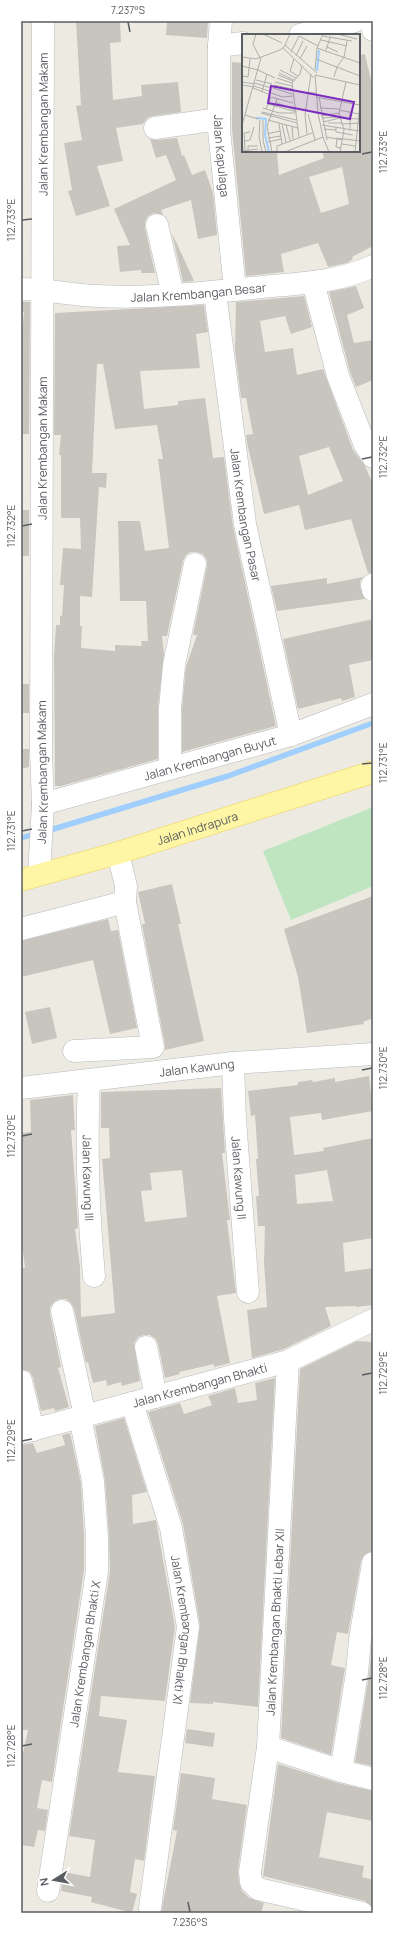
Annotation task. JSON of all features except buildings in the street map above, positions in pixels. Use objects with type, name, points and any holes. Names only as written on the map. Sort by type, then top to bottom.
[{"type":"main road","name":"Jalan Indrapura","points":[[30,878],[118,853],[373,772]]},
{"type":"street","name":"Jalan Krembangan Makam","points":[[30,878],[41,842],[42,812],[43,21]]},
{"type":"street","name":"Jalan Kapulaga","points":[[221,21],[219,46],[219,119],[225,291]]},
{"type":"street","points":[[304,34],[356,21]]},
{"type":"street","points":[[371,21],[373,30]]},
{"type":"street","points":[[219,46],[242,43]]},
{"type":"street","points":[[155,128],[219,119]]},
{"type":"street","points":[[157,225],[173,295]]},
{"type":"street","name":"Jalan Krembangan Besar","points":[[21,289],[43,289],[96,296],[173,295],[313,282],[343,276],[373,266]]},
{"type":"street","points":[[313,282],[338,376],[365,445],[373,457]]},
{"type":"street","name":"Jalan Krembangan Pasar","points":[[225,291],[245,524],[291,735]]},
{"type":"street","points":[[170,768],[170,708],[174,665],[195,564]]},
{"type":"street","name":"Jalan Krembangan Buyut","points":[[42,812],[170,768],[291,735],[373,704]]},
{"type":"street","points":[[74,1051],[153,1048],[125,902],[126,886],[118,853]]},
{"type":"street","points":[[21,929],[125,902]]},
{"type":"street","name":"Jalan Kawung","points":[[21,1088],[234,1063],[372,1058]]},
{"type":"street","name":"Jalan Kawung II","points":[[234,1063],[235,1119],[248,1292]]},
{"type":"street","name":"Jalan Kawung III","points":[[89,1080],[86,1142],[89,1221],[94,1276]]},
{"type":"street","name":"Jalan Krembangan Bhakti X","points":[[48,1891],[97,1571],[97,1537],[93,1481],[62,1311]]},
{"type":"street","name":"Jalan Krembangan Bhakti","points":[[27,1431],[288,1361],[373,1320]]},
{"type":"street","points":[[146,1346],[156,1396]]},
{"type":"street","name":"Jalan Krembangan Bhakti Lebar XII","points":[[288,1361],[268,1748],[250,1872],[251,1882],[258,1889],[362,1913]]},
{"type":"street","points":[[21,1381],[27,1431]]},
{"type":"street","name":"Jalan Krembangan Bhakti XI","points":[[132,1403],[171,1528],[177,1555],[188,1627],[150,1908]]},
{"type":"street","points":[[341,1771],[357,1674],[360,1639],[373,1563]]},
{"type":"street","points":[[268,1748],[341,1771],[373,1779]]},
{"type":"green space","points":[[373,807],[373,886],[291,920],[263,851]]},
{"type":"waterway","points":[[47,831],[228,776],[373,723]]},
{"type":"waterway","points":[[21,838],[37,833]]}]
